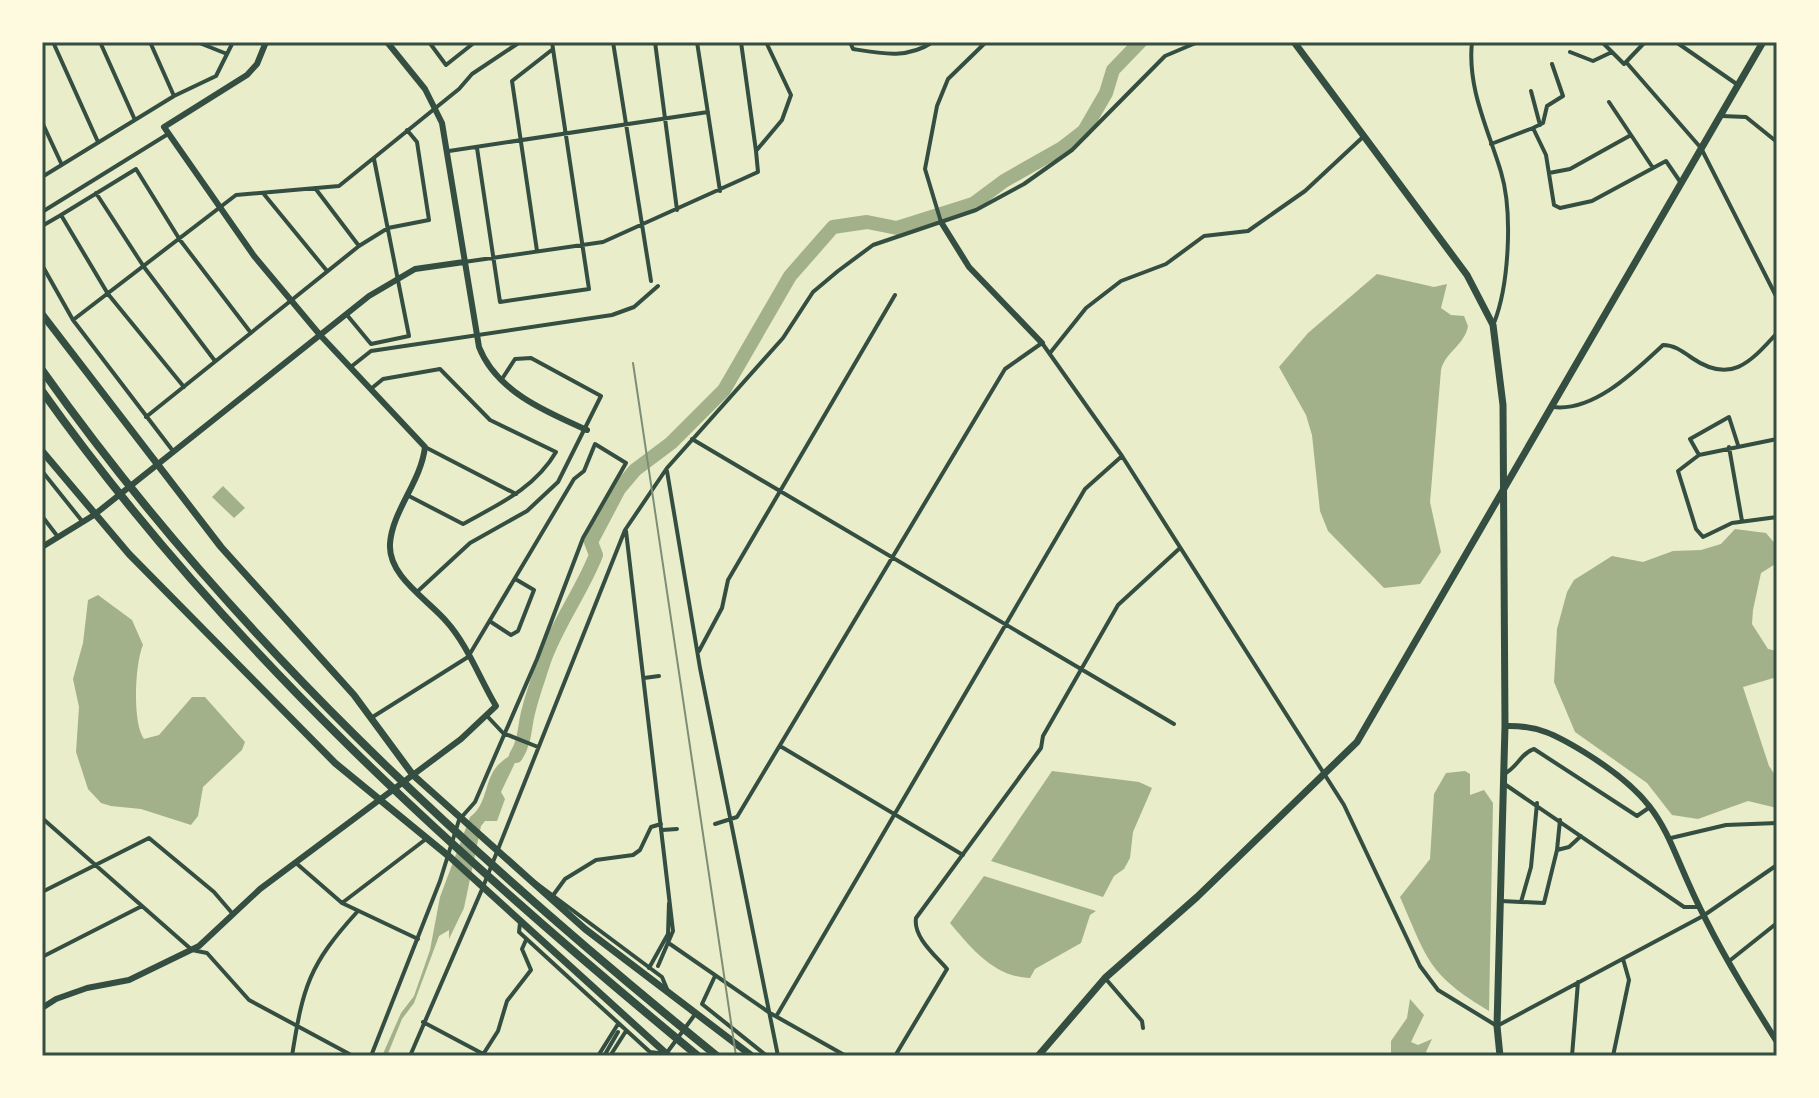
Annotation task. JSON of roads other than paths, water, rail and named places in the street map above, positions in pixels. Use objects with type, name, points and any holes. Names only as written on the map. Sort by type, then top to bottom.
[{"type":"highway","points":[[42,370],[178,549],[301,683],[385,767],[530,899],[717,1056]]},
{"type":"highway","points":[[42,391],[169,556],[302,702],[524,910],[695,1054]]},
{"type":"main road","points":[[1294,42],[1467,275],[1493,325],[1503,405],[1505,726],[1501,778],[1497,1026],[1500,1056]]},
{"type":"main road","points":[[1038,1056],[1105,978],[1197,897],[1357,742],[1763,42]]},
{"type":"main road","points":[[42,314],[230,557],[371,718],[413,775],[526,878],[752,1056]]},
{"type":"main road","points":[[42,451],[94,515],[335,763],[448,856],[596,986],[668,1055]]},
{"type":"street","points":[[53,42],[98,142]]},
{"type":"street","points":[[100,42],[135,120]]},
{"type":"street","points":[[150,42],[174,96]]},
{"type":"street","points":[[197,42],[227,54]]},
{"type":"street","points":[[42,177],[174,96],[216,76],[233,42]]},
{"type":"street","points":[[266,42],[257,64],[247,75],[170,120],[164,127],[220,209],[291,301],[425,447],[516,494]]},
{"type":"street","points":[[387,42],[439,112],[449,151],[479,347],[486,365],[510,390],[587,430]]},
{"type":"street","points":[[429,42],[446,65],[475,42]]},
{"type":"street","points":[[73,320],[236,195],[339,186],[472,74],[520,42]]},
{"type":"street","points":[[477,148],[500,302],[589,289],[552,42]]},
{"type":"street","points":[[613,42],[651,281]]},
{"type":"street","points":[[655,42],[677,210]]},
{"type":"street","points":[[697,42],[720,191]]},
{"type":"street","points":[[42,547],[94,515],[398,276],[415,269],[603,242],[758,172],[741,42]]},
{"type":"street","points":[[756,151],[782,120],[791,95],[766,42]]},
{"type":"street","points":[[850,42],[853,49],[886,54],[916,53],[933,42]]},
{"type":"street","points":[[986,42],[948,79],[937,106],[925,169],[940,220],[962,258],[1050,353],[1122,456],[1274,692],[1323,776],[1344,805],[1428,980],[1448,997],[1497,1026],[1703,916],[1777,865]]},
{"type":"street","points":[[410,1056],[625,530],[667,468],[783,338],[813,292],[873,245],[976,210],[1048,169],[1081,141],[1165,56],[1198,42]]},
{"type":"street","points":[[1472,42],[1472,78],[1504,185],[1506,285],[1493,325]]},
{"type":"street","points":[[1602,42],[1624,64],[1626,62],[1701,148],[1777,298]]},
{"type":"street","points":[[1626,62],[1645,42]]},
{"type":"street","points":[[1676,42],[1738,85]]},
{"type":"street","points":[[537,251],[512,81],[553,49]]},
{"type":"street","points":[[1570,52],[1593,61],[1612,52]]},
{"type":"street","points":[[1490,144],[1543,123],[1547,106],[1563,96],[1552,64]]},
{"type":"street","points":[[1531,91],[1540,125]]},
{"type":"street","points":[[1609,102],[1653,168]]},
{"type":"street","points":[[449,151],[708,112]]},
{"type":"street","points":[[1719,116],[1746,117],[1777,142]]},
{"type":"street","points":[[42,122],[61,164]]},
{"type":"street","points":[[1533,128],[1546,155],[1554,205],[1560,208],[1592,201],[1666,161],[1681,183]]},
{"type":"street","points":[[146,417],[359,246],[388,228],[429,220],[417,142],[407,130]]},
{"type":"street","points":[[42,212],[168,134]]},
{"type":"street","points":[[1549,173],[1570,169],[1631,135]]},
{"type":"street","points":[[1050,353],[1086,308],[1121,281],[1166,264],[1204,236],[1248,231],[1305,191],[1364,136]]},
{"type":"street","points":[[346,314],[371,344],[409,336],[374,159]]},
{"type":"street","points":[[42,226],[136,169],[180,240],[251,333]]},
{"type":"street","points":[[315,188],[359,246]]},
{"type":"street","points":[[96,193],[144,267],[215,361]]},
{"type":"street","points":[[263,193],[328,272]]},
{"type":"street","points":[[61,215],[108,294],[184,387]]},
{"type":"street","points":[[42,265],[73,320],[173,451]]},
{"type":"street","points":[[352,366],[371,351],[612,315],[634,307],[658,286]]},
{"type":"street","points":[[698,653],[722,608],[728,580],[895,295]]},
{"type":"street","points":[[1553,407],[1568,409],[1598,396],[1663,345],[1678,349],[1717,372],[1728,372],[1752,357],[1777,333]]},
{"type":"street","points":[[715,824],[732,820],[780,746],[1005,369],[1042,343]]},
{"type":"street","points":[[418,591],[470,543],[527,511],[543,498],[569,468],[601,396],[531,358],[515,359],[501,381]]},
{"type":"street","points":[[372,388],[383,379],[440,369],[490,420],[556,452],[546,469],[516,494],[463,524],[409,496]]},
{"type":"street","points":[[1699,455],[1690,439],[1729,417],[1738,445]]},
{"type":"street","points":[[692,439],[1174,724]]},
{"type":"street","points":[[1777,439],[1699,455],[1678,471],[1696,529],[1703,537],[1742,521],[1777,517]]},
{"type":"street","points":[[371,718],[468,657],[517,580],[574,479],[584,471],[595,444],[626,463],[583,538],[506,733],[475,802],[461,821],[371,1056]]},
{"type":"street","points":[[42,1008],[56,999],[87,988],[129,980],[192,950],[232,913],[488,717],[496,706],[449,624],[405,580],[390,556],[390,541],[423,466],[425,447]]},
{"type":"street","points":[[1729,447],[1742,521]]},
{"type":"street","points":[[777,1015],[1085,489],[1122,456]]},
{"type":"street","points":[[667,468],[700,668],[778,1056]]},
{"type":"street","points":[[42,471],[83,523]]},
{"type":"street","points":[[42,516],[58,537]]},
{"type":"street","points":[[625,530],[673,931],[658,966]]},
{"type":"street","points":[[895,1056],[947,969],[918,935],[914,927],[916,918],[1041,748],[1043,736],[1118,605],[1180,548]]},
{"type":"street","points":[[491,622],[511,635],[518,631],[534,590],[517,580]]},
{"type":"street","points":[[691,670],[700,668]]},
{"type":"street","points":[[644,678],[659,676]]},
{"type":"street","points":[[488,717],[506,733],[536,746]]},
{"type":"street","points":[[1505,726],[1549,730],[1620,775],[1651,806],[1671,838],[1703,916],[1777,1042]]},
{"type":"street","points":[[780,746],[963,855]]},
{"type":"street","points":[[1651,806],[1637,816],[1534,749],[1527,751],[1513,770],[1501,778],[1684,907],[1700,907]]},
{"type":"street","points":[[1521,902],[1531,867],[1537,803]]},
{"type":"street","points":[[42,818],[192,950],[207,953],[249,1000],[353,1056]]},
{"type":"street","points":[[1499,901],[1544,903],[1557,850],[1560,819]]},
{"type":"street","points":[[1671,838],[1726,825],[1777,823]]},
{"type":"street","points":[[554,894],[565,879],[596,860],[633,855],[640,850],[651,827],[661,824]]},
{"type":"street","points":[[662,830],[677,829]]},
{"type":"street","points":[[1557,850],[1569,847],[1582,835]]},
{"type":"street","points":[[42,892],[149,838],[214,892],[232,913]]},
{"type":"street","points":[[342,903],[426,839]]},
{"type":"street","points":[[296,863],[342,903],[418,939]]},
{"type":"street","points":[[526,878],[538,881],[662,977],[669,993]]},
{"type":"street","points":[[649,968],[668,934],[670,897]]},
{"type":"street","points":[[42,957],[142,906]]},
{"type":"street","points":[[292,1056],[302,994],[325,948],[357,912]]},
{"type":"street","points":[[520,922],[519,932],[650,1052],[668,1055],[696,1013]]},
{"type":"street","points":[[1728,962],[1776,925]]},
{"type":"street","points":[[423,1022],[485,1055],[498,1031],[507,1001],[531,970],[522,949],[527,939]]},
{"type":"street","points":[[670,944],[770,1013],[846,1056]]},
{"type":"street","points":[[1613,1056],[1629,980],[1623,959]]},
{"type":"street","points":[[715,975],[702,1004],[767,1056]]},
{"type":"street","points":[[1105,978],[1142,1021],[1143,1028]]},
{"type":"street","points":[[1572,1056],[1578,982]]},
{"type":"street","points":[[601,1056],[618,1023]]},
{"type":"street","points":[[610,1056],[626,1031]]},
{"type":"street","points":[[601,1056],[618,1032]]},
{"type":"waterway","points":[[516,756],[544,661],[596,555],[591,542],[619,489],[635,470],[671,443],[724,390],[790,276],[833,227],[867,222],[897,228],[973,204],[1004,181],[1062,148],[1084,131],[1106,93],[1113,70],[1140,42]]},
{"type":"railway","points":[[633,363],[736,1056]]}]
